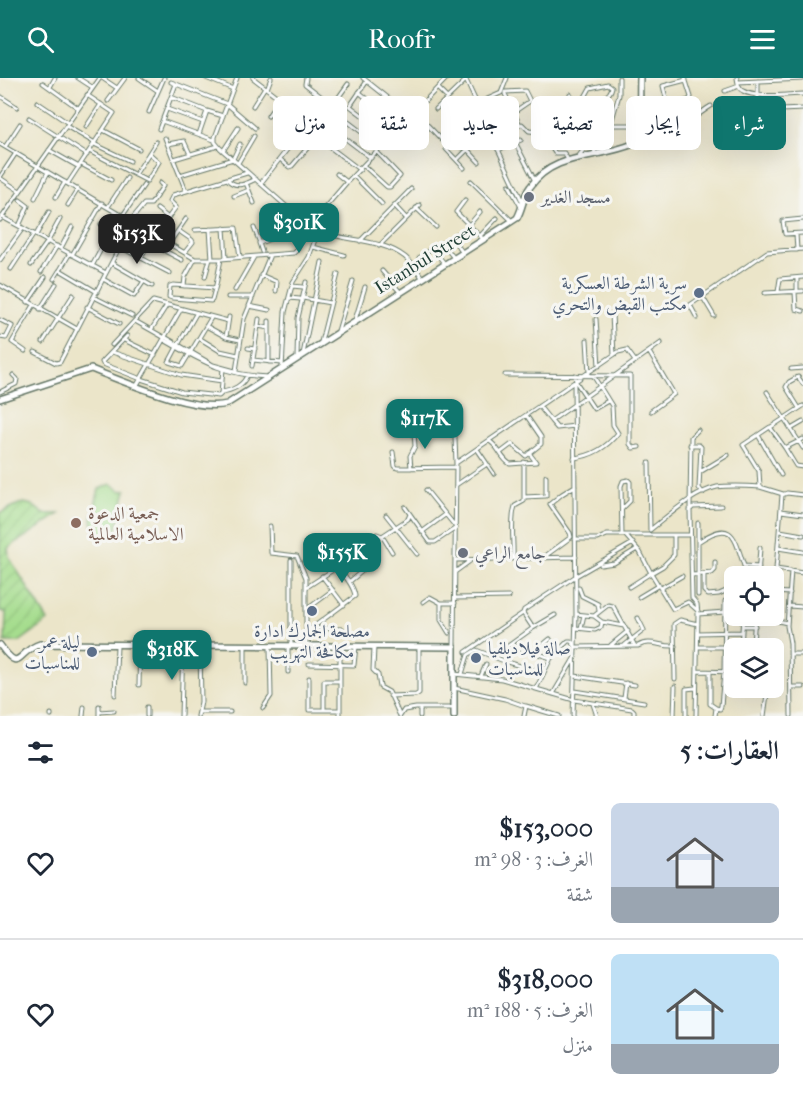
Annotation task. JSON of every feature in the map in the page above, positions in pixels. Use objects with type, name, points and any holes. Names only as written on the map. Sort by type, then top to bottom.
[{"type":"street","points":[[49,88],[55,78]]},
{"type":"street","points":[[78,78],[92,87]]},
{"type":"street","points":[[106,273],[1,218],[92,87],[101,78],[117,88]]},
{"type":"street","points":[[108,102],[125,78]]},
{"type":"street","points":[[139,78],[158,91]]},
{"type":"street","points":[[149,112],[164,78]]},
{"type":"street","points":[[206,78],[233,89]]},
{"type":"street","points":[[220,83],[222,78]]},
{"type":"street","points":[[214,140],[237,78]]},
{"type":"street","points":[[253,78],[277,96]]},
{"type":"street","points":[[253,106],[271,78]]},
{"type":"street","points":[[306,78],[305,84],[321,96]]},
{"type":"street","points":[[429,97],[447,78]]},
{"type":"street","points":[[506,96],[504,92],[507,78]]},
{"type":"street","points":[[614,110],[619,95],[619,78]]},
{"type":"street","points":[[639,96],[640,78]]},
{"type":"street","points":[[359,112],[350,105],[365,79],[386,96]]},
{"type":"street","points":[[449,96],[465,79],[472,96]]},
{"type":"street","points":[[666,96],[663,86],[685,79],[691,96]]},
{"type":"street","points":[[725,91],[738,82],[803,79]]},
{"type":"street","points":[[758,81],[759,95]]},
{"type":"street","points":[[171,82],[227,104],[255,128]]},
{"type":"street","points":[[738,82],[741,91],[759,95],[803,94]]},
{"type":"street","points":[[43,83],[78,108]]},
{"type":"street","points":[[159,129],[176,84]]},
{"type":"street","points":[[339,96],[348,84]]},
{"type":"street","points":[[586,96],[590,88],[608,84],[612,87],[606,96]]},
{"type":"street","points":[[438,88],[445,96]]},
{"type":"street","points":[[495,96],[504,92],[524,91],[530,101],[519,109]]},
{"type":"street","points":[[359,92],[364,96]]},
{"type":"street","points":[[570,94],[587,145],[578,157]]},
{"type":"street","points":[[56,197],[114,113],[87,95]]},
{"type":"street","points":[[0,96],[17,107]]},
{"type":"street","points":[[171,97],[223,116]]},
{"type":"street","points":[[37,102],[94,143],[129,162]]},
{"type":"street","points":[[86,127],[101,104]]},
{"type":"street","points":[[436,109],[441,104]]},
{"type":"street","points":[[701,112],[711,106]]},
{"type":"street","points":[[268,116],[273,108]]},
{"type":"street","points":[[167,109],[203,122]]},
{"type":"street","points":[[786,110],[803,109]]},
{"type":"street","points":[[199,134],[207,111]]},
{"type":"street","points":[[29,118],[58,138],[146,181],[149,180],[159,162],[149,153]]},
{"type":"street","points":[[162,121],[214,140],[223,151],[307,226],[318,231],[379,246],[404,257],[423,279]]},
{"type":"street","points":[[347,121],[359,130]]},
{"type":"street","points":[[5,147],[20,124]]},
{"type":"street","points":[[519,125],[523,125],[529,131],[541,132],[555,153],[564,153],[568,160]]},
{"type":"street","points":[[429,127],[441,139]]},
{"type":"street","points":[[223,151],[238,128]]},
{"type":"street","points":[[103,130],[139,149]]},
{"type":"street","points":[[238,164],[254,136]]},
{"type":"street","points":[[165,138],[186,191]]},
{"type":"street","points":[[347,140],[371,158]]},
{"type":"street","points":[[167,144],[184,141],[190,154]]},
{"type":"street","points":[[135,175],[156,142]]},
{"type":"street","points":[[0,144],[195,259],[254,257],[296,252],[307,226],[376,152],[400,176],[400,179],[387,187],[364,166]]},
{"type":"street","points":[[180,174],[233,159],[240,144]]},
{"type":"street","points":[[174,159],[218,146]]},
{"type":"street","name":"Istanbul Street","points":[[0,399],[89,369],[136,387],[183,401],[222,405],[261,379],[270,377],[282,366],[297,360],[519,216],[527,192],[547,169],[578,157],[626,146]]},
{"type":"street","points":[[50,150],[111,180]]},
{"type":"street","points":[[261,183],[287,150]]},
{"type":"street","points":[[280,159],[289,167],[292,166],[306,150]]},
{"type":"street","points":[[334,150],[360,170]]},
{"type":"street","points":[[447,150],[464,168]]},
{"type":"street","points":[[457,160],[466,150]]},
{"type":"street","points":[[468,150],[479,162]]},
{"type":"street","points":[[498,150],[522,205]]},
{"type":"street","points":[[519,150],[535,181]]},
{"type":"street","points":[[16,153],[0,177],[20,190]]},
{"type":"street","points":[[34,198],[48,172]]},
{"type":"street","points":[[154,233],[176,207],[170,201],[171,197],[177,193],[248,172]]},
{"type":"street","points":[[337,174],[347,182]]},
{"type":"street","points":[[354,176],[382,204]]},
{"type":"street","points":[[108,207],[127,178]]},
{"type":"street","points":[[227,179],[235,186],[256,179]]},
{"type":"street","points":[[471,181],[512,221]]},
{"type":"street","points":[[35,352],[58,363],[132,221],[144,204],[151,204],[163,186],[160,183]]},
{"type":"street","points":[[246,183],[254,203]]},
{"type":"street","points":[[92,266],[111,230],[144,185]]},
{"type":"street","points":[[509,185],[522,205]]},
{"type":"street","points":[[68,205],[78,189]]},
{"type":"street","points":[[360,241],[411,189]]},
{"type":"street","points":[[234,196],[249,190]]},
{"type":"street","points":[[0,260],[21,227],[28,207],[20,200]]},
{"type":"street","points":[[465,200],[456,212],[482,238],[496,218]]},
{"type":"street","points":[[54,279],[102,203]]},
{"type":"street","points":[[394,205],[406,218]]},
{"type":"street","points":[[379,246],[418,207],[436,227]]},
{"type":"street","points":[[154,233],[166,216],[157,209]]},
{"type":"street","points":[[11,269],[49,212]]},
{"type":"street","points":[[469,225],[480,212]]},
{"type":"street","points":[[31,265],[60,219]]},
{"type":"street","points":[[170,243],[186,219]]},
{"type":"street","points":[[803,219],[783,220],[784,233],[803,234]]},
{"type":"street","points":[[101,224],[111,230]]},
{"type":"street","points":[[258,242],[261,243],[307,226]]},
{"type":"street","points":[[41,272],[72,227]]},
{"type":"street","points":[[215,288],[171,285],[170,298],[210,302],[215,288],[224,258],[224,228]]},
{"type":"street","points":[[195,230],[237,228],[240,257]]},
{"type":"street","points":[[254,228],[262,252]]},
{"type":"street","points":[[205,277],[211,259],[210,229]]},
{"type":"street","points":[[179,231],[193,242],[185,252]]},
{"type":"street","points":[[253,360],[282,366],[283,322],[292,286],[313,247],[318,231]]},
{"type":"street","points":[[128,232],[182,260]]},
{"type":"street","points":[[456,234],[452,238],[463,253]]},
{"type":"street","points":[[796,234],[797,250]]},
{"type":"street","points":[[141,258],[149,243]]},
{"type":"street","points":[[442,243],[454,259]]},
{"type":"street","points":[[120,247],[170,273]]},
{"type":"street","points":[[313,247],[345,255]]},
{"type":"street","points":[[419,258],[432,248],[446,264]]},
{"type":"street","points":[[697,318],[690,305],[766,252],[803,249]]},
{"type":"street","points":[[236,372],[244,318],[270,255]]},
{"type":"street","points":[[234,290],[254,257]]},
{"type":"street","points":[[184,286],[185,277],[195,259]]},
{"type":"street","points":[[303,356],[322,262]]},
{"type":"street","points":[[112,263],[152,286]]},
{"type":"street","points":[[60,269],[61,272],[97,292]]},
{"type":"street","points":[[382,270],[400,292]]},
{"type":"street","points":[[320,344],[338,274]]},
{"type":"street","points":[[261,276],[277,282],[276,291]]},
{"type":"street","points":[[28,302],[45,277]]},
{"type":"street","points":[[797,278],[796,309],[803,311]]},
{"type":"street","points":[[778,292],[780,279],[803,278]]},
{"type":"street","points":[[103,279],[134,296],[144,281]]},
{"type":"street","points":[[338,333],[353,280]]},
{"type":"street","points":[[297,360],[298,318],[306,282]]},
{"type":"street","points":[[40,309],[56,284]]},
{"type":"street","points":[[0,285],[77,330]]},
{"type":"street","points":[[292,286],[303,287]]},
{"type":"street","points":[[355,321],[365,287]]},
{"type":"street","points":[[765,293],[803,291]]},
{"type":"street","points":[[43,342],[73,295]]},
{"type":"street","points":[[702,296],[714,315]]},
{"type":"street","points":[[94,297],[132,316]]},
{"type":"street","points":[[228,297],[253,297]]},
{"type":"street","points":[[289,298],[330,303]]},
{"type":"street","points":[[112,345],[153,301],[211,318],[228,319],[226,337]]},
{"type":"street","points":[[25,351],[12,342],[34,305]]},
{"type":"street","points":[[151,330],[167,305]]},
{"type":"street","points":[[249,306],[269,310]]},
{"type":"street","points":[[87,307],[119,324]]},
{"type":"street","points":[[136,387],[182,309]]},
{"type":"street","points":[[196,314],[170,363],[183,366],[211,318]]},
{"type":"street","points":[[612,314],[614,355]]},
{"type":"street","points":[[252,366],[259,319]]},
{"type":"street","points":[[596,319],[599,366]]},
{"type":"street","points":[[0,320],[12,326],[6,338],[0,337]]},
{"type":"street","points":[[135,320],[212,367],[261,379]]},
{"type":"street","points":[[269,321],[269,362]]},
{"type":"street","points":[[206,326],[226,337],[241,340]]},
{"type":"street","points":[[258,326],[269,328]]},
{"type":"street","points":[[127,336],[102,362],[103,364],[182,392],[219,396],[222,392],[228,392],[244,382],[247,375]]},
{"type":"street","points":[[199,338],[220,351],[238,355]]},
{"type":"street","points":[[123,340],[155,355]]},
{"type":"street","points":[[587,340],[589,373]]},
{"type":"street","points":[[551,420],[661,343]]},
{"type":"street","points":[[248,348],[255,350]]},
{"type":"street","points":[[393,452],[395,467],[455,465],[614,355],[627,350],[635,361]]},
{"type":"street","points":[[112,352],[188,377],[222,381]]},
{"type":"street","points":[[649,352],[674,394],[651,411]]},
{"type":"street","points":[[222,392],[223,369]]},
{"type":"street","points":[[791,369],[803,369]]},
{"type":"street","points":[[0,392],[16,384],[13,375]]},
{"type":"street","points":[[505,375],[631,376],[630,444],[633,447],[639,447]]},
{"type":"street","points":[[573,716],[576,656],[575,375]]},
{"type":"street","points":[[574,458],[598,452],[618,433],[613,425],[612,406],[593,376]]},
{"type":"street","points":[[799,408],[786,387],[789,382],[798,378],[803,384]]},
{"type":"street","points":[[575,382],[594,409],[609,400]]},
{"type":"street","points":[[767,392],[783,418],[801,440],[803,448]]},
{"type":"street","points":[[539,406],[557,428],[575,426]]},
{"type":"street","points":[[760,487],[759,471],[743,446],[803,406]]},
{"type":"street","points":[[454,414],[456,485],[454,716]]},
{"type":"street","points":[[500,453],[512,444],[526,456],[541,444],[542,439],[526,415]]},
{"type":"street","points":[[791,429],[803,422]]},
{"type":"street","points":[[771,427],[796,466],[803,467]]},
{"type":"street","points":[[696,716],[698,604],[692,599],[690,437],[698,430]]},
{"type":"street","points":[[411,468],[410,456],[414,449],[414,432]]},
{"type":"street","points":[[758,435],[781,475]]},
{"type":"street","points":[[785,448],[801,440]]},
{"type":"street","points":[[489,441],[495,445],[508,464],[536,462],[529,453]]},
{"type":"street","points":[[690,445],[700,446],[699,488],[703,493]]},
{"type":"street","points":[[477,449],[494,474]]},
{"type":"street","points":[[700,472],[728,455]]},
{"type":"street","points":[[513,559],[513,513],[515,506],[523,502],[524,462]]},
{"type":"street","points":[[649,463],[649,535]]},
{"type":"street","points":[[456,485],[487,464]]},
{"type":"street","points":[[546,476],[546,496]]},
{"type":"street","points":[[622,509],[630,501],[630,482],[628,480],[621,483],[622,509],[624,535],[638,549],[673,609],[688,602],[698,613],[724,612]]},
{"type":"street","points":[[543,558],[571,537],[550,505],[575,486]]},
{"type":"street","points":[[650,530],[690,500],[720,487],[760,487],[783,494],[803,495]]},
{"type":"street","points":[[426,490],[456,528]]},
{"type":"street","points":[[776,566],[783,494]]},
{"type":"street","points":[[524,497],[559,496]]},
{"type":"street","points":[[690,510],[693,507],[721,506]]},
{"type":"street","points":[[405,507],[429,541],[433,542],[456,528]]},
{"type":"street","points":[[782,511],[803,514]]},
{"type":"street","points":[[386,514],[417,554]]},
{"type":"street","points":[[382,536],[408,519],[410,514]]},
{"type":"street","points":[[422,532],[445,515]]},
{"type":"street","points":[[408,519],[415,520]]},
{"type":"street","points":[[698,523],[698,595]]},
{"type":"street","points":[[270,526],[271,553],[297,555],[305,575],[306,645]]},
{"type":"street","points":[[698,542],[723,530],[736,540],[744,566]]},
{"type":"street","points":[[780,531],[803,535]]},
{"type":"street","points":[[349,582],[373,562],[374,557],[367,540],[377,534],[382,536],[392,552]]},
{"type":"street","points":[[575,539],[598,539],[606,535],[690,535]]},
{"type":"street","points":[[629,587],[663,566],[674,555],[674,535]]},
{"type":"street","points":[[462,674],[467,653],[524,610],[633,543]]},
{"type":"street","points":[[306,587],[368,547]]},
{"type":"street","points":[[759,566],[760,548]]},
{"type":"street","points":[[778,548],[803,552]]},
{"type":"street","points":[[601,565],[614,564],[638,549]]},
{"type":"street","points":[[455,560],[576,557]]},
{"type":"street","points":[[288,672],[291,560]]},
{"type":"street","points":[[454,572],[471,560]]},
{"type":"street","points":[[692,575],[714,572],[715,562]]},
{"type":"street","points":[[312,628],[356,595],[337,566]]},
{"type":"street","points":[[784,570],[803,573]]},
{"type":"street","points":[[791,571],[787,623],[791,716]]},
{"type":"street","points":[[704,574],[704,591],[707,595],[724,591]]},
{"type":"street","points":[[322,576],[344,605]]},
{"type":"street","points":[[639,597],[682,576]]},
{"type":"street","points":[[579,588],[582,596],[598,603],[599,611]]},
{"type":"street","points":[[306,610],[333,590]]},
{"type":"street","points":[[784,593],[790,593]]},
{"type":"street","points":[[423,602],[430,597],[441,603],[455,603]]},
{"type":"street","points":[[454,598],[508,597]]},
{"type":"street","points":[[441,603],[441,620],[449,633]]},
{"type":"street","points":[[594,616],[608,605],[612,605],[635,646]]},
{"type":"street","points":[[789,606],[803,607]]},
{"type":"street","points":[[523,613],[533,628]]},
{"type":"street","points":[[576,614],[594,616],[602,622],[626,627]]},
{"type":"street","points":[[494,656],[555,615]]},
{"type":"street","points":[[581,628],[584,615]]},
{"type":"street","points":[[624,646],[644,629],[638,618]]},
{"type":"street","points":[[675,679],[674,628],[676,621],[698,624]]},
{"type":"street","points":[[576,628],[595,630],[601,627],[602,622]]},
{"type":"street","points":[[725,626],[725,638]]},
{"type":"street","points":[[742,638],[743,626]]},
{"type":"street","points":[[753,638],[754,626]]},
{"type":"street","points":[[306,628],[343,629]]},
{"type":"street","points":[[609,646],[628,631]]},
{"type":"street","points":[[698,633],[742,633]]},
{"type":"street","points":[[533,653],[550,639]]},
{"type":"street","points":[[536,689],[551,658],[568,641],[576,647]]},
{"type":"street","points":[[576,647],[635,646],[651,642],[661,647],[675,646]]},
{"type":"street","points":[[0,645],[8,658],[12,660],[36,645],[454,647]]},
{"type":"street","points":[[115,695],[117,645]]},
{"type":"street","points":[[139,685],[140,645]]},
{"type":"street","points":[[181,716],[183,645]]},
{"type":"street","points":[[200,645],[201,702],[199,714],[230,712]]},
{"type":"street","points":[[245,645],[245,683]]},
{"type":"street","points":[[263,708],[271,696],[270,645]]},
{"type":"street","points":[[339,645],[340,716]]},
{"type":"street","points":[[309,664],[355,664],[356,645]]},
{"type":"street","points":[[511,645],[551,658]]},
{"type":"street","points":[[374,646],[373,670],[378,675],[380,687],[389,692],[399,715],[406,710],[420,708],[454,708]]},
{"type":"street","points":[[434,646],[454,647]]},
{"type":"street","points":[[461,646],[467,653]]},
{"type":"street","points":[[390,696],[419,693],[419,647]]},
{"type":"street","points":[[698,647],[724,647]]},
{"type":"street","points":[[446,648],[451,650],[454,660]]},
{"type":"street","points":[[467,653],[477,650],[543,673]]},
{"type":"street","points":[[790,654],[803,654]]},
{"type":"street","points":[[553,694],[576,656]]},
{"type":"street","points":[[481,676],[486,664]]},
{"type":"street","points":[[698,671],[724,672],[721,708],[710,704],[710,672]]},
{"type":"street","points":[[454,674],[510,681],[574,700],[632,709],[634,716]]},
{"type":"street","points":[[575,676],[635,685]]},
{"type":"street","points":[[309,678],[309,710],[340,710]]},
{"type":"street","points":[[324,711],[324,681],[340,681]]},
{"type":"street","points":[[624,698],[626,683]]},
{"type":"street","points":[[674,716],[675,686]]},
{"type":"street","points":[[791,687],[803,687]]},
{"type":"street","points":[[454,688],[505,699],[559,716]]},
{"type":"street","points":[[686,716],[686,688],[696,688]]},
{"type":"street","points":[[575,691],[644,702]]},
{"type":"street","points":[[764,716],[766,698]]},
{"type":"street","points":[[592,703],[597,716]]},
{"type":"street","points":[[99,706],[99,714],[114,711]]},
{"type":"street","points":[[524,716],[525,706]]},
{"type":"street","points":[[83,716],[84,707]]},
{"type":"street","points":[[147,707],[147,716]]},
{"type":"street","points":[[420,708],[420,716]]},
{"type":"street","points":[[715,716],[716,708]]},
{"type":"green space","points":[[111,484],[121,491],[126,490],[116,532],[102,534],[93,527],[92,519],[99,489]]},
{"type":"green space","points":[[24,503],[32,505],[44,514],[59,514],[8,548],[9,557],[48,621],[19,642],[5,642],[6,612],[0,611],[0,513]]},
{"type":"place","name":"مسجد الغدير","points":[[529,197]]},
{"type":"place","name":"سرية الشرطة العسكرية مكتب القبض والتحري","points":[[699,293]]},
{"type":"place","name":"جمعية الدعوة الاسلامية العالمية","points":[[76,523]]},
{"type":"place","name":"جامع الراعي","points":[[463,553]]},
{"type":"place","name":"مصلحة الجمارك ادارة مكافحة التهريب","points":[[312,611]]},
{"type":"place","name":"ليلة عمر للمناسبات","points":[[92,652]]},
{"type":"place","name":"صالة فيلاديلفيا للمناسبات","points":[[476,658]]}]
